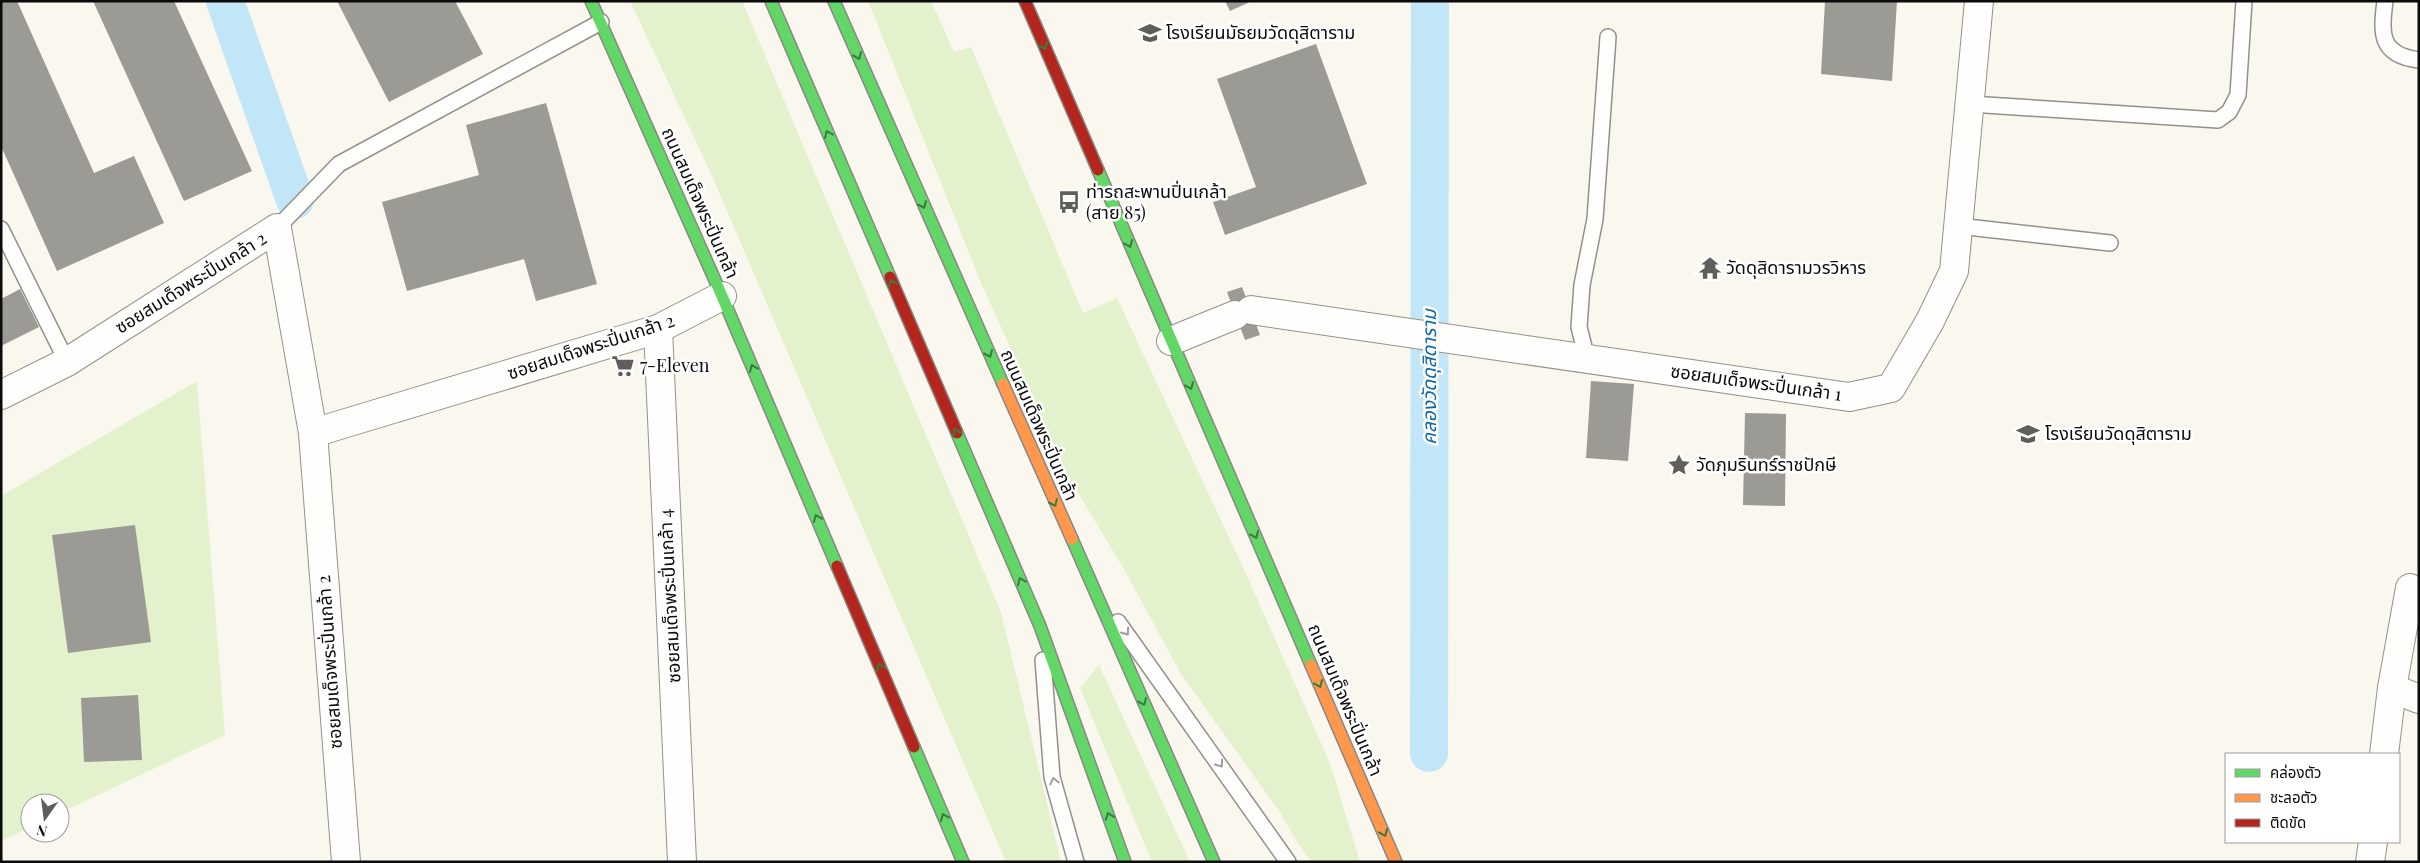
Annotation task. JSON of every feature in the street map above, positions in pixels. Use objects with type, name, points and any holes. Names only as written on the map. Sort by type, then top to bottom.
[{"type":"main road","name":"ถนนสมเด็จพระปิ่นเกล้า","points":[[591,1],[722,296],[963,862]]},
{"type":"main road","points":[[771,1],[1040,626],[1125,862]]},
{"type":"main road","name":"ถนนสมเด็จพระปิ่นเกล้า","points":[[1025,1],[1396,862]]},
{"type":"main road","name":"ถนนสมเด็จพระปิ่นเกล้า","points":[[836,6],[1214,862]]},
{"type":"street","name":"ซอยสมเด็จพระปิ่นเกล้า 1","points":[[1171,341],[1243,312],[1412,332],[1850,397],[1890,388],[1930,321],[1954,270],[1979,1]]},
{"type":"street","name":"ซอยสมเด็จพระปิ่นเกล้า 2","points":[[1,395],[67,362],[277,228],[313,433],[346,862]]},
{"type":"street","name":"ซอยสมเด็จพระปิ่นเกล้า 2","points":[[313,433],[658,329],[722,296]]},
{"type":"street","name":"ซอยสมเด็จพระปิ่นเกล้า 4","points":[[658,329],[682,862]]},
{"type":"street","points":[[2384,753],[2392,688],[2410,588]]},
{"type":"street","points":[[2392,688],[2419,699]]},
{"type":"street","points":[[2370,862],[2373,843]]},
{"type":"lane","points":[[1970,104],[2218,120],[2229,112],[2238,95],[2244,1]]},
{"type":"lane","points":[[2385,1],[2382,31],[2389,47],[2409,59],[2419,60]]},
{"type":"lane","points":[[277,228],[339,164],[601,22]]},
{"type":"lane","points":[[1587,359],[1579,327],[1582,285],[1595,219],[1608,37]]},
{"type":"lane","points":[[1958,226],[2110,243]]},
{"type":"lane","points":[[1,229],[67,362]]},
{"type":"lane","points":[[1087,578],[1287,859]]},
{"type":"lane","points":[[1040,626],[1052,777],[1076,862]]},
{"type":"green space","points":[[630,1],[742,1],[1001,612],[1061,862],[1006,862],[713,178]]},
{"type":"green space","points":[[868,1],[931,1],[954,52],[971,47],[1083,313],[1117,298],[1248,578],[1330,763],[1360,862],[1312,862],[1299,845],[1279,811],[1181,674],[1125,571],[1068,476],[981,283]]},
{"type":"green space","points":[[197,381],[225,735],[70,808],[70,793],[20,793],[20,832],[1,841],[1,496]]},
{"type":"green space","points":[[1099,665],[1190,862],[1152,862],[1080,688]]},
{"type":"building","points":[[1,1],[17,1],[94,173],[134,156],[164,223],[57,271],[1,146]]},
{"type":"building","points":[[93,1],[174,1],[252,171],[184,201]]},
{"type":"building","points":[[337,1],[455,1],[483,54],[389,102]]},
{"type":"building","points":[[1225,1],[1252,1],[1230,11]]},
{"type":"building","points":[[1825,1],[1897,1],[1892,81],[1821,74]]},
{"type":"building","points":[[1316,44],[1367,184],[1225,235],[1213,202],[1256,187],[1217,79]]},
{"type":"building","points":[[546,103],[597,284],[536,301],[524,259],[407,291],[382,202],[479,175],[466,125]]},
{"type":"building","points":[[1242,287],[1260,335],[1245,340],[1227,292]]},
{"type":"building","points":[[20,289],[39,327],[1,346],[1,299]]},
{"type":"building","points":[[1591,381],[1634,384],[1628,461],[1586,458]]},
{"type":"building","points":[[1745,413],[1786,414],[1785,506],[1743,505]]},
{"type":"building","points":[[135,525],[151,642],[68,653],[52,535]]},
{"type":"building","points":[[138,695],[142,760],[84,762],[81,698]]},
{"type":"waterway","points":[[225,1],[295,200]]},
{"type":"waterway","name":"คลองวัดดุสิดาราม","points":[[1429,753],[1430,1]]},
{"type":"traffic: fast","points":[[591,1],[722,296],[837,566]]},
{"type":"traffic: fast","points":[[771,1],[890,277]]},
{"type":"traffic: fast","points":[[834,1],[1003,384]]},
{"type":"traffic: fast","points":[[1098,170],[1311,665]]},
{"type":"traffic: fast","points":[[957,433],[1040,626],[1125,862]]},
{"type":"traffic: fast","points":[[1072,539],[1214,862]]},
{"type":"traffic: fast","points":[[914,747],[963,862]]},
{"type":"traffic: slow","points":[[1003,384],[1072,539]]},
{"type":"traffic: slow","points":[[1311,665],[1396,862]]},
{"type":"traffic: jam","points":[[1025,1],[1098,170]]},
{"type":"traffic: jam","points":[[890,277],[957,433]]},
{"type":"traffic: jam","points":[[837,566],[914,747]]},
{"type":"place","name":"โรงเรียนมัธยมวัดดุสิตาราม","points":[[1150,33]]},
{"type":"place","name":"ท่ารถสะพานปิ่นเกล้า (สาย 85)","points":[[1069,202]]},
{"type":"place","name":"วัดดุสิดารามวรวิหาร","points":[[1710,268]]},
{"type":"place","name":"7-Eleven","points":[[623,366]]},
{"type":"place","name":"โรงเรียนวัดดุสิตาราม","points":[[2028,434]]},
{"type":"place","name":"วัดภุมรินทร์ราชปักษี","points":[[1679,465]]}]
